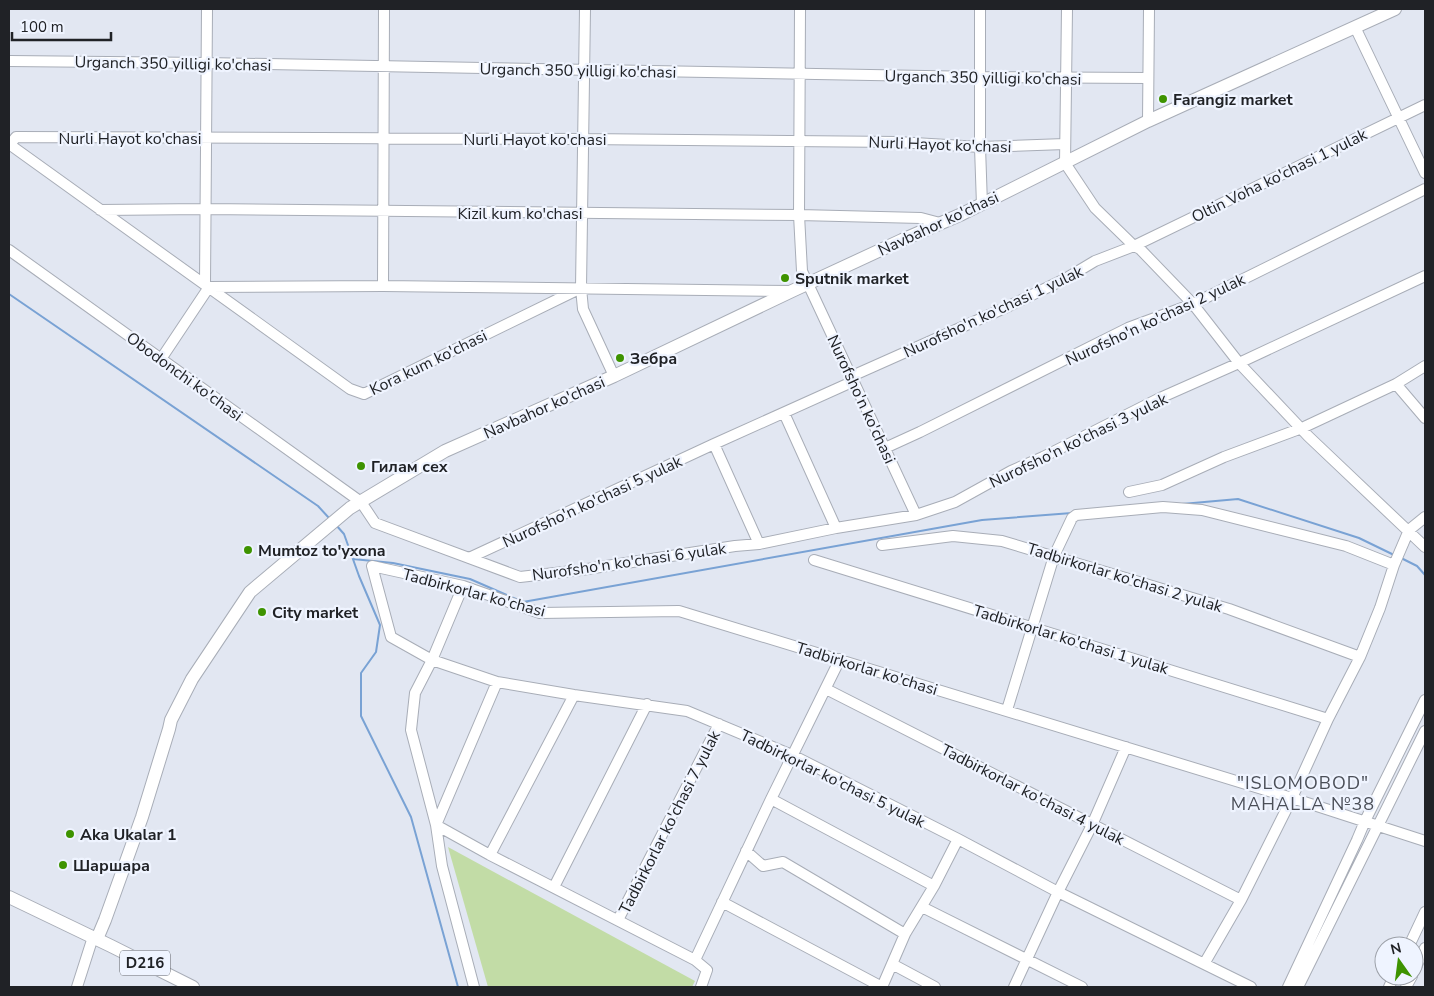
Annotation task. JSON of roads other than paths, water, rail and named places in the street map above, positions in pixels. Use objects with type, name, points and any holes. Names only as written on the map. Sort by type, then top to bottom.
[{"type":"main road","name":"Navbahor ko'chasi","points":[[95,938],[105,920],[142,817],[171,720],[192,679],[250,592],[326,527],[355,505],[445,451],[614,376],[808,283],[982,205],[1148,121],[1395,9]]},
{"type":"main road","name":"D216","points":[[9,897],[193,987]]},
{"type":"street","points":[[161,358],[207,286],[205,209],[207,9]]},
{"type":"street","points":[[383,286],[384,9]]},
{"type":"street","points":[[585,9],[580,288],[583,310],[614,376]]},
{"type":"street","name":"Nurofsho'n ko'chasi","points":[[800,9],[799,215],[802,271],[916,515]]},
{"type":"street","points":[[980,9],[979,77],[982,205]]},
{"type":"street","points":[[1067,9],[1065,163],[1095,208],[1134,246],[1140,249],[1193,304],[1239,363],[1308,436],[1425,546]]},
{"type":"street","points":[[1148,121],[1149,9]]},
{"type":"street","points":[[1355,27],[1425,173]]},
{"type":"street","name":"Urganch 350 yilligi ko'chasi","points":[[9,61],[979,77],[1148,78]]},
{"type":"street","name":"Oltin Voha ko'chasi 1 yulak","points":[[1134,246],[1425,105]]},
{"type":"street","name":"Nurli Hayot ko'chasi","points":[[9,145],[16,137],[583,138],[898,142],[980,147],[1065,144]]},
{"type":"street","name":"Kora kum ko'chasi","points":[[9,145],[350,390],[364,394],[580,288]]},
{"type":"street","name":"Nurofsho'n ko'chasi 2 yulak","points":[[885,448],[1128,328],[1193,304],[1425,189]]},
{"type":"street","name":"Kizil kum ko'chasi","points":[[100,210],[205,209],[799,215],[921,218],[940,223]]},
{"type":"street","name":"Nurofsho'n ko'chasi 1 yulak","points":[[853,379],[1007,308],[1095,262],[1134,246]]},
{"type":"street","name":"Obodonchi ko'chasi","points":[[9,250],[161,358],[355,505]]},
{"type":"street","name":"Nurofsho'n ko'chasi 3 yulak","points":[[916,515],[955,502],[1011,471],[1043,457],[1160,398],[1425,276]]},
{"type":"street","name":"Kora kum ko'chasi","points":[[207,286],[383,286],[792,291]]},
{"type":"street","points":[[1129,492],[1162,485],[1224,457],[1302,428],[1396,384],[1425,366]]},
{"type":"street","name":"Nurofsho'n ko'chasi 5 yulak","points":[[469,558],[784,413],[853,379]]},
{"type":"street","points":[[1396,384],[1425,418]]},
{"type":"street","points":[[784,413],[836,528]]},
{"type":"street","points":[[714,444],[759,544]]},
{"type":"street","name":"Nurofsho'n ko'chasi 6 yulak","points":[[355,505],[375,522],[520,577],[759,544],[836,528],[916,515]]},
{"type":"street","points":[[1007,710],[1054,556],[1072,518],[1076,515],[1163,507],[1202,510],[1397,558]]},
{"type":"street","points":[[1204,964],[1241,900],[1360,656],[1409,530],[1425,517]]},
{"type":"street","name":"Tadbirkorlar ko'chasi 2 yulak","points":[[882,545],[953,536],[1002,541],[1229,608],[1360,656]]},
{"type":"street","name":"Tadbirkorlar ko'chasi 1 yulak","points":[[814,560],[1328,719]]},
{"type":"street","name":"Tadbirkorlar ko'chasi","points":[[391,637],[372,566],[463,586],[540,613],[679,611],[1365,820],[1425,841]]},
{"type":"street","points":[[463,586],[432,660],[415,693],[411,730],[436,825],[442,866],[474,987]]},
{"type":"street","name":"Tadbirkorlar ko'chasi 5 yulak","points":[[391,637],[432,660],[498,682],[574,695],[687,710],[792,754],[1058,892],[1251,987]]},
{"type":"street","points":[[695,960],[792,754],[840,659]]},
{"type":"street","points":[[436,825],[498,682]]},
{"type":"street","name":"Tadbirkorlar ko'chasi 4 yulak","points":[[826,689],[1241,900]]},
{"type":"street","points":[[490,855],[574,695]]},
{"type":"street","points":[[1288,987],[1365,820],[1425,700]]},
{"type":"street","points":[[554,888],[647,704]]},
{"type":"street","name":"Tadbirkorlar ko'chasi 7 yulak","points":[[618,920],[719,724]]},
{"type":"street","points":[[1298,987],[1425,731]]},
{"type":"street","points":[[1014,987],[1058,892],[1092,825],[1126,747]]},
{"type":"street","points":[[1381,788],[1395,794]]},
{"type":"street","points":[[771,799],[934,886]]},
{"type":"street","points":[[436,825],[490,855],[695,960],[707,970],[701,987]]},
{"type":"street","points":[[722,902],[882,987],[906,934],[934,886],[958,839]]},
{"type":"street","points":[[746,851],[763,866],[783,862],[906,934]]},
{"type":"street","points":[[922,907],[1082,987]]},
{"type":"street","points":[[1413,936],[1425,912]]},
{"type":"street","points":[[77,987],[95,938]]},
{"type":"street","points":[[892,964],[935,987]]},
{"type":"waterway","points":[[9,294],[318,506],[329,518]]},
{"type":"waterway","points":[[1182,504],[1238,499],[1359,538],[1394,555]]},
{"type":"waterway","points":[[353,559],[393,563],[470,579],[523,602],[982,520],[1072,513]]},
{"type":"waterway","points":[[336,525],[344,534],[359,576],[380,625],[376,652],[361,673],[361,716],[411,817],[458,987]]},
{"type":"waterway","points":[[1401,558],[1417,566],[1425,575]]},
{"type":"place","name":"Farangiz market","points":[[1163,99]]},
{"type":"place","name":"Sputnik market","points":[[785,278]]},
{"type":"place","name":"Зебра","points":[[620,358]]},
{"type":"place","name":"Гилам сех","points":[[361,466]]},
{"type":"place","name":"Mumtoz to'yxona","points":[[248,550]]},
{"type":"place","name":"City market","points":[[262,612]]},
{"type":"place","name":"Aka Ukalar 1","points":[[70,834]]},
{"type":"place","name":"Шаршара","points":[[63,865]]},
{"type":"district","name":"\"ISLOMOBOD\" MAHALLA №38","points":[[1303,793]]}]
